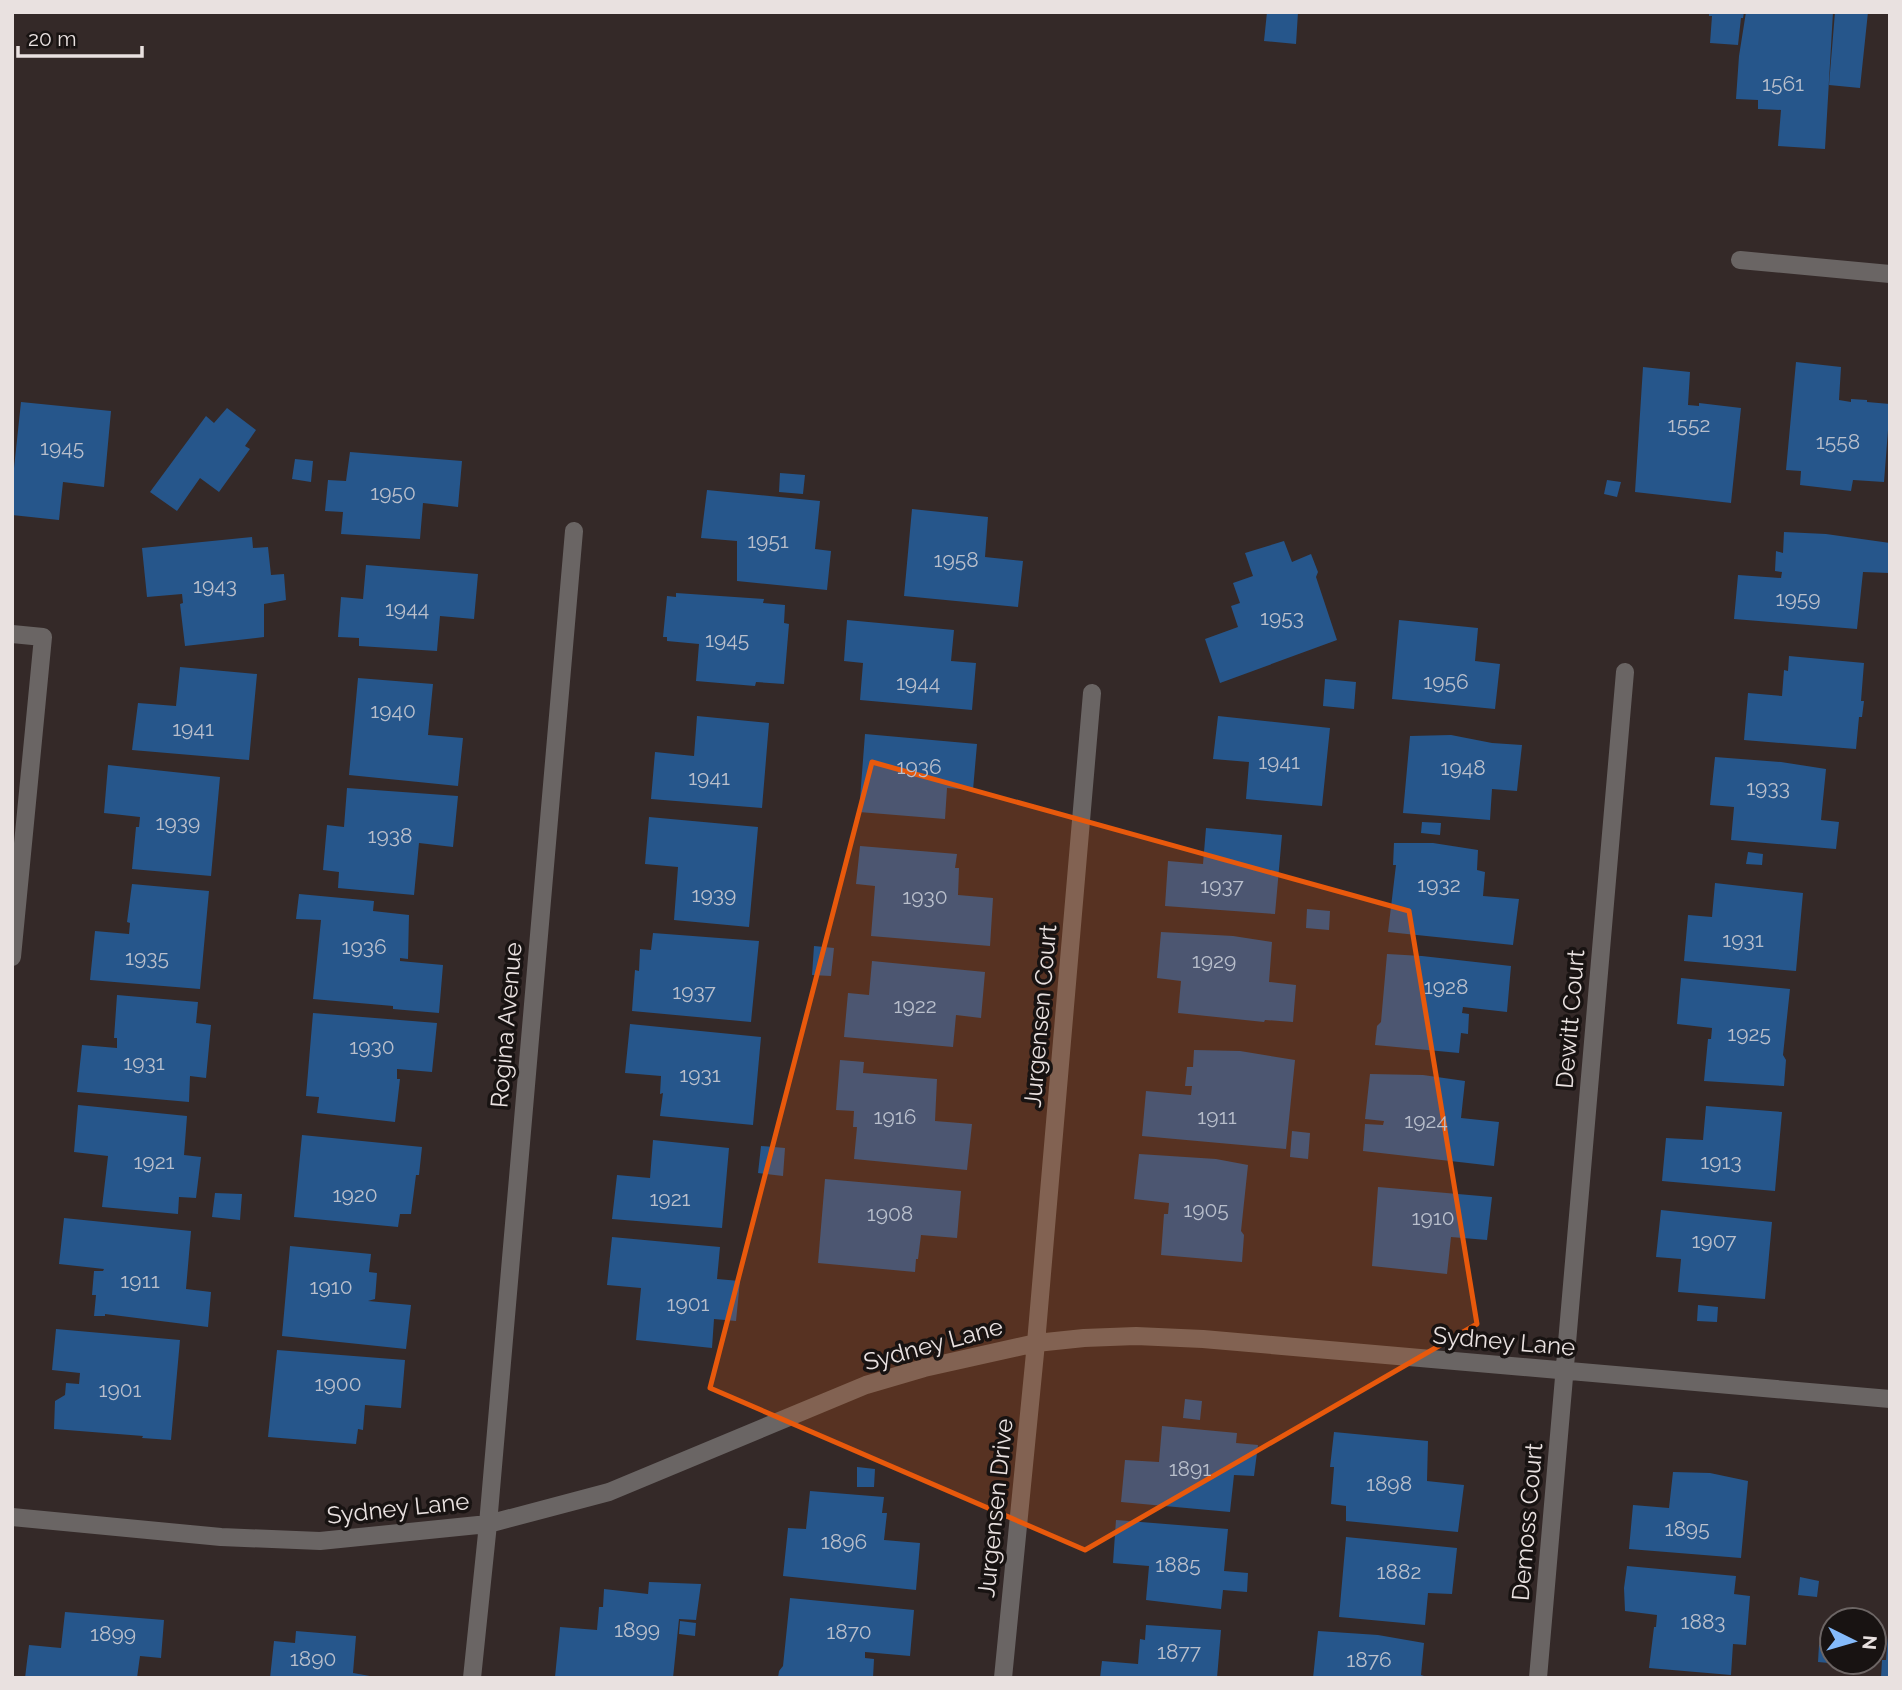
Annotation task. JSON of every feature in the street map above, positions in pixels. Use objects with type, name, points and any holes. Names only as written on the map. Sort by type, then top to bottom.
[{"type":"street","points":[[1740,260],[1890,274]]},
{"type":"street","name":"Rogina Avenue","points":[[472,1678],[488,1524],[574,531]]},
{"type":"street","points":[[12,634],[43,637],[12,957]]},
{"type":"street","name":"Dewitt Court","points":[[1564,1371],[1625,672]]},
{"type":"street","name":"Jurgensen Court","points":[[1035,1343],[1092,693]]},
{"type":"street","name":"Sydney Lane","points":[[12,1517],[221,1537],[320,1541],[488,1524],[609,1492],[866,1385],[924,1368],[1035,1343],[1084,1338],[1136,1336],[1203,1339],[1890,1399]]},
{"type":"street","name":"Jurgensen Drive","points":[[1003,1678],[1035,1343]]},
{"type":"street","name":"Demoss Court","points":[[1538,1678],[1564,1371]]},
{"type":"highlighted area","points":[[872,762],[1409,911],[1477,1324],[1085,1550],[710,1388]]},
{"type":"building","points":[[1267,12],[1298,12],[1296,44],[1264,41]]},
{"type":"building","points":[[1709,12],[1744,12],[1738,45],[1710,43],[1712,16],[1709,16]]},
{"type":"building","points":[[1746,12],[1833,12],[1825,149],[1778,146],[1781,110],[1758,109],[1758,100],[1736,99]]},
{"type":"building","points":[[1835,12],[1868,12],[1860,88],[1829,85]]},
{"type":"building","points":[[1796,362],[1841,367],[1839,400],[1867,400],[1890,404],[1884,482],[1853,480],[1851,491],[1800,485],[1801,471],[1786,470]]},
{"type":"building","points":[[1643,367],[1690,372],[1688,405],[1699,406],[1699,403],[1741,408],[1731,503],[1635,492]]},
{"type":"building","points":[[21,402],[111,411],[104,487],[63,482],[59,520],[12,515],[12,487]]},
{"type":"building","points":[[227,408],[256,430],[245,446],[250,449],[219,492],[200,478],[177,511],[150,492],[206,416],[214,423]]},
{"type":"building","points":[[350,452],[462,461],[458,507],[423,503],[420,539],[341,534],[343,512],[325,511],[328,480],[346,481]]},
{"type":"building","points":[[295,459],[313,461],[311,482],[292,479]]},
{"type":"building","points":[[780,473],[805,475],[803,494],[779,492]]},
{"type":"building","points":[[1607,480],[1621,482],[1617,497],[1604,494]]},
{"type":"building","points":[[707,490],[820,501],[815,549],[831,551],[827,590],[737,581],[737,541],[701,538]]},
{"type":"building","points":[[912,509],[988,517],[985,557],[1023,561],[1018,607],[904,596]]},
{"type":"building","points":[[1784,532],[1826,534],[1890,543],[1889,573],[1863,572],[1857,629],[1734,619],[1738,575],[1781,578],[1782,572],[1775,571],[1776,551],[1783,553]]},
{"type":"building","points":[[252,537],[253,548],[268,547],[271,575],[284,574],[286,600],[264,604],[264,637],[185,646],[180,604],[183,603],[182,594],[147,597],[142,548]]},
{"type":"building","points":[[1284,541],[1292,562],[1311,554],[1337,640],[1220,683],[1205,639],[1238,627],[1231,606],[1240,603],[1233,583],[1253,576],[1245,553]]},
{"type":"building","points":[[366,565],[478,574],[474,619],[440,616],[437,651],[359,646],[359,638],[338,637],[341,597],[363,599]]},
{"type":"building","points":[[676,593],[764,599],[763,603],[785,605],[784,623],[789,624],[784,684],[756,682],[755,686],[696,681],[699,644],[667,641],[667,637],[663,637],[667,596],[676,597]]},
{"type":"building","points":[[847,620],[954,630],[951,661],[976,663],[972,710],[860,700],[863,663],[844,661]]},
{"type":"building","points":[[1399,620],[1478,628],[1475,661],[1500,664],[1495,709],[1392,699]]},
{"type":"building","points":[[1789,656],[1864,663],[1861,701],[1864,701],[1862,717],[1859,717],[1856,749],[1744,740],[1748,693],[1782,696],[1784,670],[1788,671]]},
{"type":"building","points":[[180,667],[257,674],[249,760],[132,750],[138,703],[176,706]]},
{"type":"building","points":[[358,678],[433,684],[428,735],[463,738],[458,786],[349,775]]},
{"type":"building","points":[[1325,679],[1356,682],[1354,709],[1323,706]]},
{"type":"building","points":[[697,716],[769,723],[762,808],[651,799],[655,752],[694,756]]},
{"type":"building","points":[[1218,716],[1330,728],[1322,806],[1246,799],[1249,762],[1213,759]]},
{"type":"building","points":[[865,734],[977,744],[973,790],[947,788],[945,819],[859,812]]},
{"type":"building","points":[[1451,735],[1492,743],[1522,745],[1517,791],[1492,789],[1490,820],[1403,813],[1410,736]]},
{"type":"building","points":[[1715,757],[1781,762],[1826,769],[1821,820],[1839,822],[1836,849],[1731,840],[1734,807],[1710,805]]},
{"type":"building","points":[[108,765],[220,777],[211,876],[132,869],[136,827],[139,827],[140,817],[104,813]]},
{"type":"building","points":[[347,788],[458,796],[453,847],[419,843],[414,895],[338,888],[339,872],[323,870],[327,825],[344,827]]},
{"type":"building","points":[[649,817],[758,827],[749,927],[674,920],[678,867],[645,864]]},
{"type":"building","points":[[1422,822],[1441,823],[1440,835],[1421,833]]},
{"type":"building","points":[[1206,828],[1282,835],[1275,914],[1165,906],[1168,861],[1203,864]]},
{"type":"building","points":[[1394,843],[1433,843],[1478,850],[1477,870],[1485,872],[1483,896],[1519,899],[1513,945],[1388,932],[1396,865],[1393,865]]},
{"type":"building","points":[[860,846],[957,854],[955,868],[959,868],[958,895],[993,898],[990,946],[871,936],[875,886],[856,884]]},
{"type":"building","points":[[1748,852],[1763,854],[1762,865],[1746,864]]},
{"type":"building","points":[[1715,883],[1803,893],[1796,971],[1684,961],[1688,915],[1712,917]]},
{"type":"building","points":[[132,884],[209,891],[200,989],[90,980],[95,931],[129,934],[130,923],[127,922]]},
{"type":"building","points":[[299,894],[374,901],[373,911],[409,915],[408,959],[400,958],[400,961],[443,965],[439,1013],[313,999],[321,920],[296,919]]},
{"type":"building","points":[[1307,909],[1330,911],[1329,930],[1306,928]]},
{"type":"building","points":[[1161,932],[1233,936],[1272,942],[1269,982],[1296,985],[1293,1022],[1264,1022],[1178,1013],[1181,981],[1157,978]]},
{"type":"building","points":[[653,933],[759,941],[751,1022],[632,1011],[635,970],[639,971],[640,949],[651,950]]},
{"type":"building","points":[[814,946],[834,948],[831,976],[812,975]]},
{"type":"building","points":[[1387,954],[1511,966],[1507,1012],[1463,1007],[1462,1013],[1469,1014],[1468,1034],[1461,1033],[1459,1053],[1375,1045],[1377,1026],[1381,1022]]},
{"type":"building","points":[[872,961],[985,972],[981,1018],[956,1015],[953,1047],[844,1037],[848,993],[869,995]]},
{"type":"building","points":[[1681,978],[1790,989],[1783,1055],[1786,1060],[1784,1086],[1704,1081],[1708,1039],[1711,1039],[1712,1028],[1677,1024]]},
{"type":"building","points":[[117,995],[198,1002],[196,1023],[211,1025],[206,1078],[190,1076],[189,1102],[77,1092],[82,1045],[117,1048],[117,1038],[114,1038]]},
{"type":"building","points":[[313,1013],[437,1023],[432,1072],[397,1069],[397,1079],[400,1079],[395,1122],[317,1113],[319,1097],[306,1096]]},
{"type":"building","points":[[630,1024],[761,1037],[753,1125],[660,1116],[663,1093],[660,1094],[661,1076],[625,1073]]},
{"type":"building","points":[[1194,1050],[1240,1051],[1295,1060],[1286,1149],[1142,1136],[1146,1091],[1191,1095],[1192,1086],[1185,1086],[1187,1067],[1193,1067]]},
{"type":"building","points":[[840,1060],[864,1062],[863,1073],[937,1079],[935,1121],[972,1124],[967,1170],[854,1159],[857,1127],[853,1127],[854,1111],[836,1110]]},
{"type":"building","points":[[1370,1074],[1423,1075],[1465,1081],[1461,1118],[1499,1122],[1494,1166],[1363,1151],[1365,1124],[1383,1125],[1384,1121],[1365,1119]]},
{"type":"building","points":[[78,1105],[187,1116],[184,1155],[201,1157],[196,1198],[179,1197],[178,1214],[102,1207],[108,1156],[74,1152]]},
{"type":"building","points":[[1706,1106],[1782,1112],[1775,1191],[1662,1181],[1666,1138],[1703,1140]]},
{"type":"building","points":[[1292,1131],[1310,1133],[1308,1159],[1290,1157]]},
{"type":"building","points":[[302,1135],[422,1147],[411,1214],[400,1214],[398,1227],[294,1217]]},
{"type":"building","points":[[653,1140],[729,1148],[722,1228],[612,1219],[617,1175],[650,1178]]},
{"type":"building","points":[[761,1146],[785,1148],[783,1176],[758,1173]]},
{"type":"building","points":[[1139,1154],[1216,1159],[1248,1165],[1241,1231],[1244,1235],[1242,1262],[1161,1255],[1164,1214],[1168,1214],[1169,1203],[1134,1199]]},
{"type":"building","points":[[825,1179],[961,1191],[957,1238],[921,1235],[915,1272],[818,1263]]},
{"type":"building","points":[[1378,1187],[1492,1197],[1487,1240],[1451,1237],[1447,1274],[1372,1266]]},
{"type":"building","points":[[215,1193],[242,1194],[240,1220],[212,1217]]},
{"type":"building","points":[[1661,1210],[1772,1222],[1765,1299],[1678,1292],[1681,1259],[1656,1257]]},
{"type":"building","points":[[64,1218],[191,1231],[186,1289],[211,1292],[208,1327],[105,1314],[94,1316],[94,1271],[104,1269],[59,1264]]},
{"type":"building","points":[[612,1237],[720,1247],[717,1279],[740,1281],[736,1321],[714,1319],[712,1348],[636,1340],[641,1288],[607,1285]]},
{"type":"building","points":[[290,1246],[371,1254],[369,1272],[377,1273],[375,1299],[368,1301],[411,1305],[406,1349],[282,1336]]},
{"type":"building","points":[[1698,1305],[1718,1307],[1717,1322],[1697,1321]]},
{"type":"building","points":[[56,1329],[180,1340],[171,1440],[54,1429],[55,1401],[65,1395],[66,1383],[79,1384],[80,1373],[52,1370]]},
{"type":"building","points":[[277,1350],[405,1360],[401,1408],[365,1405],[363,1430],[358,1429],[356,1444],[268,1437]]},
{"type":"building","points":[[1185,1399],[1202,1401],[1200,1420],[1183,1418]]},
{"type":"building","points":[[1162,1426],[1237,1433],[1236,1443],[1258,1445],[1254,1476],[1234,1475],[1230,1512],[1121,1502],[1125,1460],[1159,1462]]},
{"type":"building","points":[[1334,1432],[1428,1441],[1427,1481],[1464,1485],[1458,1532],[1346,1521],[1346,1506],[1331,1504],[1334,1467],[1330,1467]]},
{"type":"building","points":[[857,1467],[875,1469],[874,1487],[857,1487]]},
{"type":"building","points":[[1673,1472],[1710,1473],[1748,1481],[1741,1558],[1629,1549],[1633,1505],[1669,1508]]},
{"type":"building","points":[[810,1491],[884,1497],[882,1513],[887,1513],[884,1540],[920,1543],[916,1590],[783,1576],[788,1528],[806,1529]]},
{"type":"building","points":[[1116,1520],[1228,1529],[1224,1571],[1248,1573],[1247,1592],[1223,1590],[1221,1609],[1146,1600],[1149,1566],[1113,1563]]},
{"type":"building","points":[[1346,1537],[1457,1548],[1452,1594],[1428,1593],[1425,1625],[1339,1617]]},
{"type":"building","points":[[1627,1566],[1736,1576],[1734,1594],[1750,1596],[1746,1645],[1733,1644],[1731,1675],[1649,1668],[1657,1615],[1625,1611]]},
{"type":"building","points":[[1800,1577],[1819,1581],[1817,1597],[1798,1595]]},
{"type":"building","points":[[649,1582],[701,1584],[696,1620],[679,1619],[673,1678],[555,1677],[560,1627],[597,1630],[604,1589],[648,1594]]},
{"type":"building","points":[[790,1598],[914,1610],[910,1656],[865,1652],[865,1658],[874,1659],[873,1678],[778,1678],[783,1666]]},
{"type":"building","points":[[65,1612],[164,1620],[161,1658],[140,1656],[137,1678],[25,1678],[29,1645],[61,1648]]},
{"type":"building","points":[[680,1621],[696,1623],[695,1636],[679,1634]]},
{"type":"building","points":[[1146,1625],[1221,1630],[1217,1678],[1100,1678],[1102,1661],[1138,1664],[1140,1639],[1145,1640]]},
{"type":"building","points":[[296,1631],[356,1636],[353,1673],[381,1678],[270,1678],[274,1641],[295,1643]]},
{"type":"building","points":[[1318,1631],[1378,1635],[1424,1643],[1421,1675],[1430,1678],[1313,1678]]},
{"type":"building","points":[[1890,1637],[1890,1678],[1881,1678],[1888,1676]]}]
